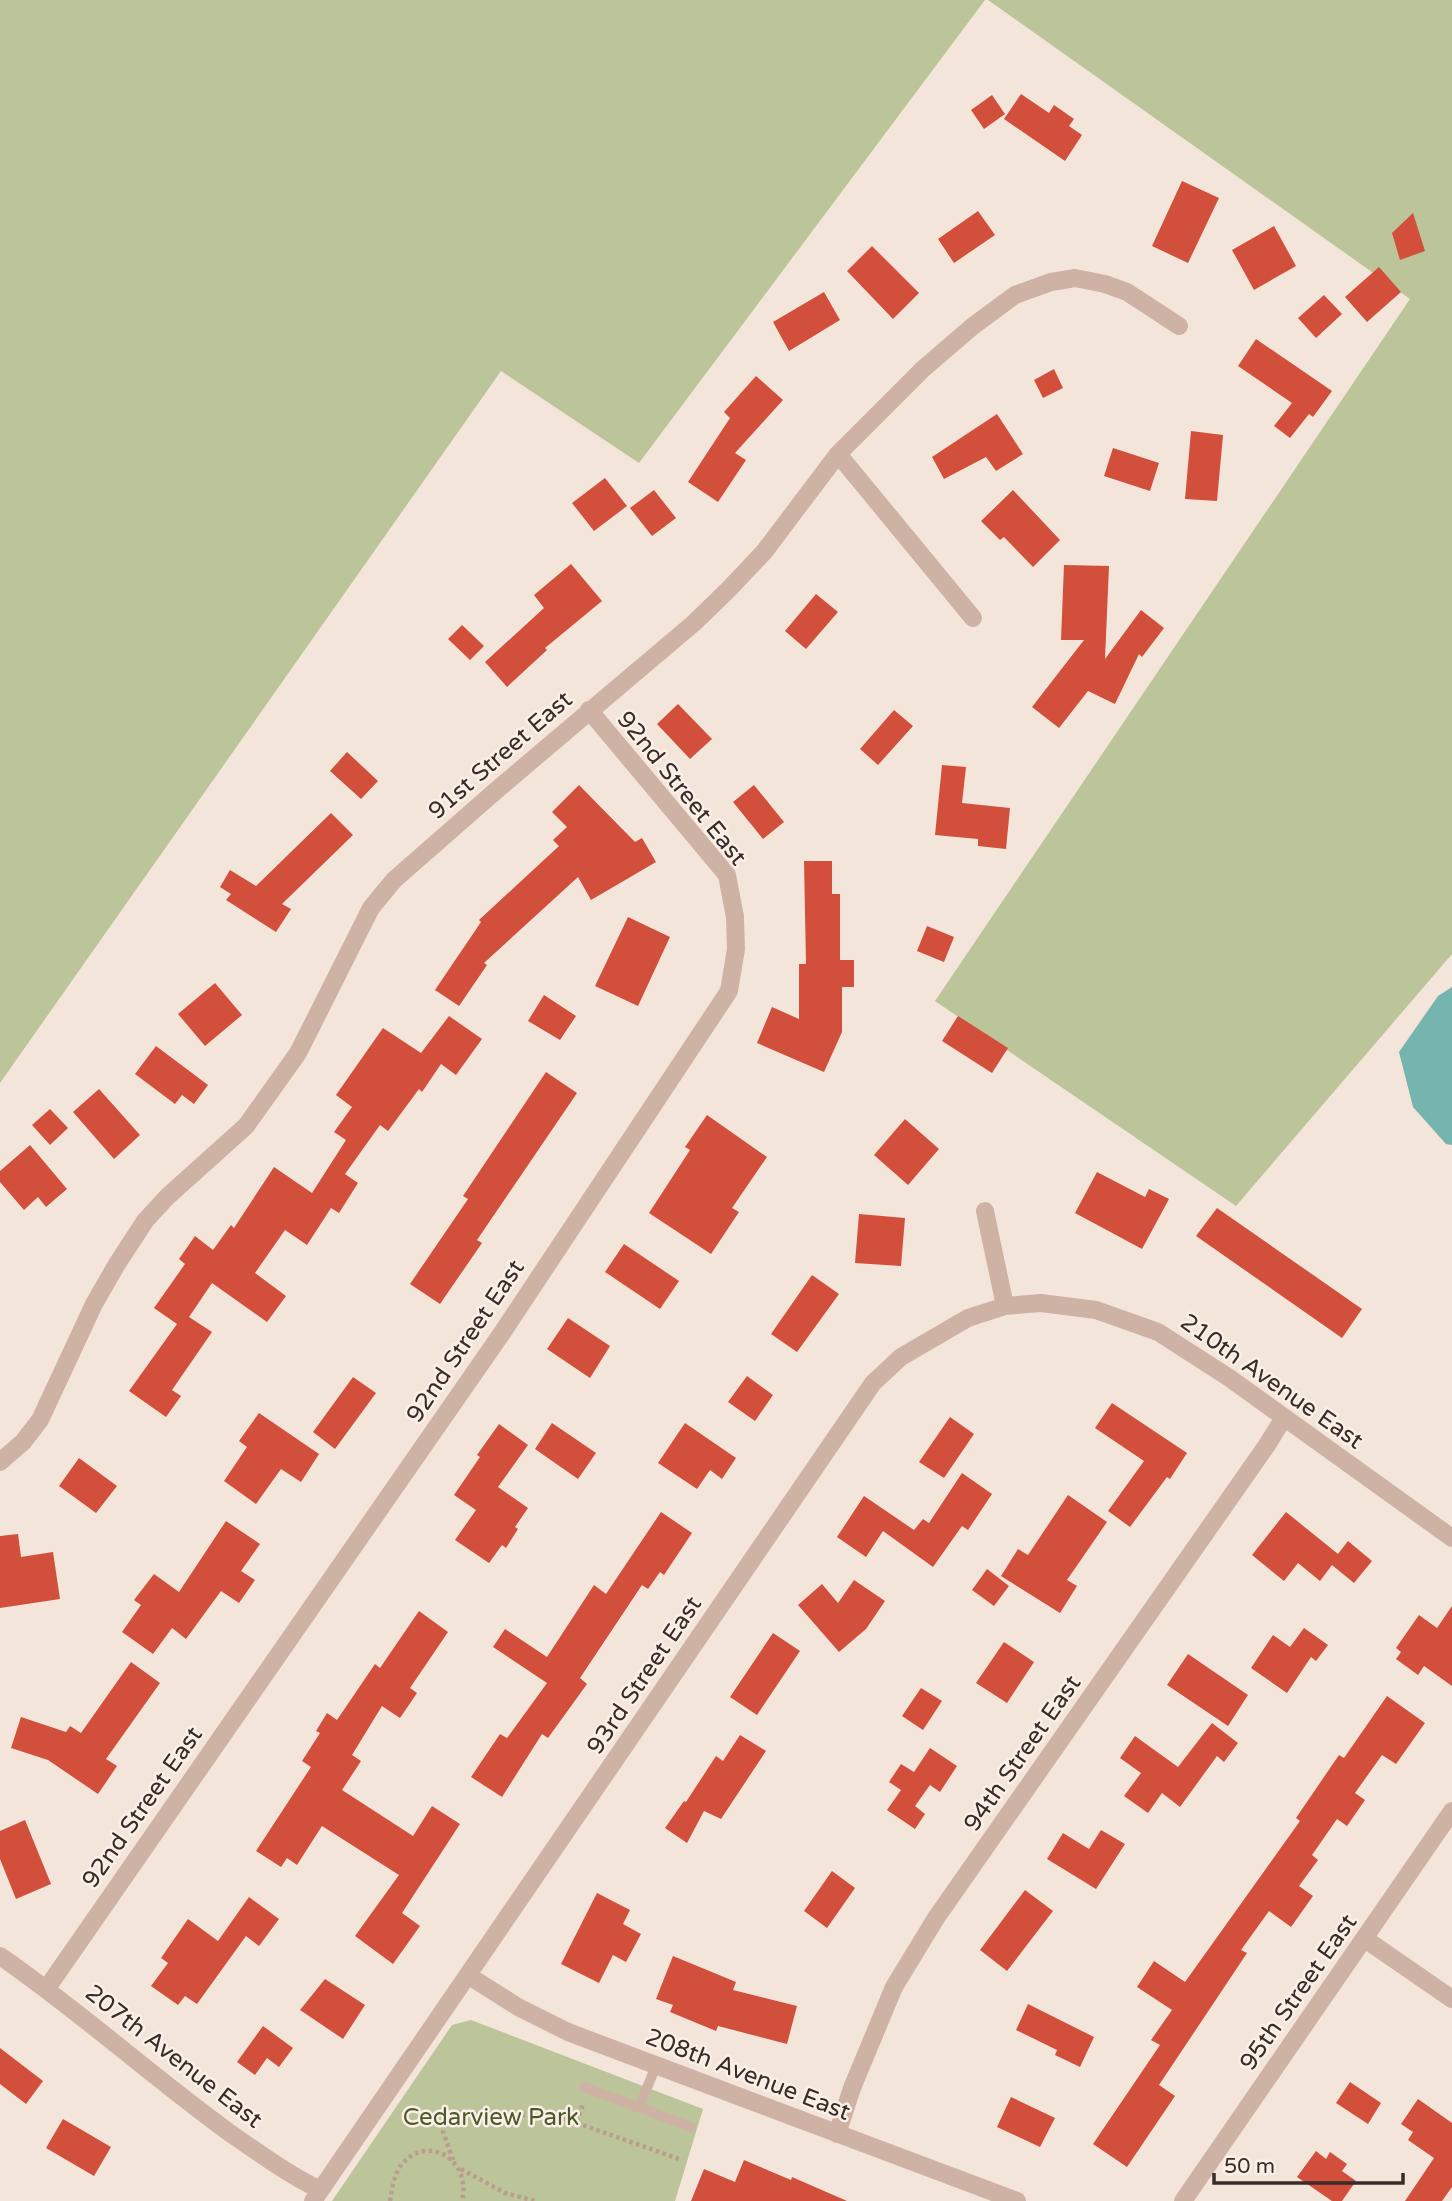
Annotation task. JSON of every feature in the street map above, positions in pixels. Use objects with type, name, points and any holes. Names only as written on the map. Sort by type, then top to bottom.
[{"type":"street","name":"91st Street East","points":[[0,1462],[23,1442],[40,1420],[94,1304],[145,1221],[166,1197],[246,1126],[298,1053],[371,908],[394,880],[589,710],[694,623],[764,552],[838,454],[923,369],[973,326],[1015,295],[1051,282],[1075,278],[1105,284],[1127,292],[1180,326]]},
{"type":"street","points":[[838,454],[973,618]]},
{"type":"street","name":"92nd Street East","points":[[47,1988],[502,1333],[729,991],[736,949],[736,917],[727,875],[589,710]]},
{"type":"street","points":[[985,1211],[1005,1306]]},
{"type":"street","name":"210th Avenue East","points":[[1005,1306],[1041,1303],[1070,1305],[1096,1310],[1158,1332],[1228,1377],[1452,1538]]},
{"type":"street","name":"93rd Street East","points":[[317,2196],[873,1384],[901,1357],[968,1318],[1005,1306]]},
{"type":"street","name":"94th Street East","points":[[837,2134],[852,2088],[894,1987],[936,1918],[1283,1419]]},
{"type":"street","name":"95th Street East","points":[[1183,2201],[1452,1811]]},
{"type":"street","points":[[1365,1939],[1452,1999]]},
{"type":"street","name":"207th Avenue East","points":[[0,1956],[47,1988],[215,2122],[317,2196]]},
{"type":"street","name":"208th Avenue East","points":[[468,1976],[517,2007],[568,2032],[1017,2201]]},
{"type":"lane","points":[[639,2107],[656,2066]]},
{"type":"lane","points":[[584,2087],[691,2127]]},
{"type":"path","points":[[535,2201],[505,2193],[460,2169],[453,2160],[443,2132],[448,2119],[460,2113],[557,2116],[682,2160]]},
{"type":"path","points":[[390,2201],[396,2173],[411,2156],[432,2151],[453,2160]]},
{"type":"path","points":[[460,2169],[465,2190],[462,2201]]},
{"type":"green space","points":[[0,0],[985,0],[639,463],[501,371],[0,1083]]},
{"type":"green space","points":[[988,0],[1452,0],[1452,954],[1236,1206],[935,1001],[1410,299]]},
{"type":"green space","name":"Cedarview Park","points":[[471,2020],[703,2109],[675,2201],[332,2201],[452,2025]]},
{"type":"water","points":[[1452,987],[1452,1145],[1446,1144],[1413,1107],[1399,1052],[1438,996]]},
{"type":"building","points":[[1021,94],[1049,113],[1054,105],[1074,119],[1069,126],[1082,135],[1065,161],[1004,119]]},
{"type":"building","points":[[992,95],[1005,114],[984,129],[971,110]]},
{"type":"building","points":[[1182,181],[1219,198],[1188,263],[1152,246]]},
{"type":"building","points":[[978,211],[995,235],[954,263],[938,239]]},
{"type":"building","points":[[1413,213],[1425,251],[1400,260],[1392,233]]},
{"type":"building","points":[[1274,226],[1296,266],[1254,290],[1232,250]]},
{"type":"building","points":[[872,246],[919,293],[893,319],[847,271]]},
{"type":"building","points":[[1379,267],[1401,292],[1367,322],[1345,297]]},
{"type":"building","points":[[824,292],[840,320],[789,351],[773,322]]},
{"type":"building","points":[[1324,295],[1342,314],[1316,338],[1298,318]]},
{"type":"building","points":[[1256,339],[1332,391],[1313,417],[1309,414],[1290,438],[1274,426],[1292,403],[1238,366]]},
{"type":"building","points":[[1054,369],[1063,388],[1043,398],[1034,380]]},
{"type":"building","points":[[756,376],[783,400],[735,453],[746,460],[718,502],[688,482],[730,418],[724,412]]},
{"type":"building","points":[[997,414],[1023,454],[996,471],[986,457],[944,479],[932,457]]},
{"type":"building","points":[[1191,431],[1223,435],[1217,501],[1185,499]]},
{"type":"building","points":[[1113,448],[1159,463],[1150,491],[1104,476]]},
{"type":"building","points":[[605,478],[627,506],[594,531],[572,503]]},
{"type":"building","points":[[654,490],[676,518],[652,536],[630,508]]},
{"type":"building","points":[[1013,490],[1060,540],[1033,567],[1004,537],[1000,540],[981,521]]},
{"type":"building","points":[[571,564],[602,601],[545,648],[547,650],[507,687],[485,662],[544,608],[534,595]]},
{"type":"building","points":[[1064,565],[1109,566],[1105,659],[1141,610],[1164,628],[1142,657],[1139,654],[1115,704],[1088,691],[1059,728],[1032,707],[1084,640],[1061,640]]},
{"type":"building","points":[[816,594],[838,612],[806,649],[785,631]]},
{"type":"building","points":[[462,625],[484,646],[470,660],[448,639]]},
{"type":"building","points":[[678,704],[712,739],[690,759],[657,724]]},
{"type":"building","points":[[894,710],[913,726],[878,765],[860,749]]},
{"type":"building","points":[[347,752],[378,781],[361,799],[330,771]]},
{"type":"building","points":[[942,765],[966,767],[962,803],[1010,808],[1006,849],[978,846],[978,839],[935,835]]},
{"type":"building","points":[[579,785],[635,842],[642,838],[656,862],[591,900],[578,877],[484,963],[487,965],[459,1006],[435,990],[481,922],[479,920],[559,846],[553,840],[567,827],[552,812]]},
{"type":"building","points":[[754,785],[784,822],[763,839],[733,802]]},
{"type":"building","points":[[331,813],[353,835],[282,904],[291,909],[276,932],[226,900],[231,894],[220,887],[230,870],[256,886]]},
{"type":"building","points":[[804,861],[832,861],[832,894],[840,894],[840,960],[854,960],[854,987],[842,987],[842,1032],[824,1072],[757,1043],[772,1007],[799,1019],[799,964],[806,964]]},
{"type":"building","points":[[628,917],[670,937],[638,1006],[595,986]]},
{"type":"building","points":[[927,926],[954,937],[944,962],[917,951]]},
{"type":"building","points":[[215,983],[242,1015],[205,1046],[178,1014]]},
{"type":"building","points":[[544,995],[576,1016],[560,1040],[528,1021]]},
{"type":"building","points":[[449,1016],[482,1039],[456,1075],[441,1064],[422,1092],[419,1089],[388,1131],[380,1125],[345,1174],[358,1183],[339,1213],[331,1208],[307,1245],[285,1230],[255,1273],[286,1296],[267,1322],[212,1283],[189,1317],[212,1332],[172,1390],[181,1396],[166,1417],[129,1391],[177,1324],[154,1308],[185,1264],[179,1259],[195,1236],[213,1250],[231,1225],[234,1228],[274,1167],[312,1193],[346,1140],[334,1132],[352,1107],[336,1095],[383,1028],[421,1053]]},
{"type":"building","points":[[958,1016],[1008,1048],[992,1073],[942,1041]]},
{"type":"building","points":[[156,1046],[208,1085],[194,1104],[182,1095],[175,1104],[135,1074]]},
{"type":"building","points":[[546,1072],[577,1093],[477,1240],[482,1243],[440,1304],[410,1284],[468,1199],[463,1196]]},
{"type":"building","points":[[99,1089],[140,1135],[114,1159],[73,1112]]},
{"type":"building","points":[[50,1109],[68,1128],[50,1145],[32,1125]]},
{"type":"building","points":[[707,1115],[767,1157],[732,1208],[739,1212],[711,1254],[649,1213],[690,1150],[685,1147]]},
{"type":"building","points":[[905,1119],[939,1149],[908,1185],[874,1155]]},
{"type":"building","points":[[30,1145],[67,1189],[46,1207],[38,1197],[24,1210],[0,1182],[0,1171]]},
{"type":"building","points":[[1097,1172],[1145,1197],[1149,1189],[1169,1199],[1142,1249],[1075,1213]]},
{"type":"building","points":[[1217,1208],[1362,1309],[1342,1338],[1196,1236]]},
{"type":"building","points":[[859,1214],[905,1218],[901,1266],[855,1263]]},
{"type":"building","points":[[624,1244],[679,1281],[660,1309],[605,1272]]},
{"type":"building","points":[[812,1275],[839,1294],[797,1352],[771,1334]]},
{"type":"building","points":[[568,1318],[610,1346],[590,1378],[547,1349]]},
{"type":"building","points":[[747,1376],[773,1395],[755,1421],[728,1402]]},
{"type":"building","points":[[353,1377],[376,1393],[335,1449],[313,1432]]},
{"type":"building","points":[[1112,1403],[1187,1453],[1170,1479],[1167,1477],[1130,1527],[1108,1511],[1144,1461],[1095,1428]]},
{"type":"building","points":[[259,1413],[319,1454],[301,1482],[281,1469],[256,1504],[224,1481],[247,1447],[239,1441]]},
{"type":"building","points":[[950,1417],[974,1434],[944,1478],[919,1462]]},
{"type":"building","points":[[552,1423],[596,1453],[578,1479],[535,1449]]},
{"type":"building","points":[[685,1423],[736,1458],[722,1479],[710,1470],[697,1489],[658,1463]]},
{"type":"building","points":[[499,1424],[528,1445],[498,1487],[528,1508],[515,1527],[518,1529],[506,1548],[502,1545],[489,1563],[455,1540],[476,1510],[454,1495]]},
{"type":"building","points":[[79,1458],[117,1486],[96,1513],[59,1486]]},
{"type":"building","points":[[962,1473],[992,1494],[968,1530],[962,1526],[933,1567],[883,1531],[866,1557],[837,1537],[864,1496],[914,1530],[923,1519],[929,1523]]},
{"type":"building","points":[[1068,1495],[1107,1522],[1067,1580],[1077,1586],[1060,1613],[1001,1576],[1018,1549],[1028,1555]]},
{"type":"building","points":[[661,1512],[692,1533],[664,1575],[660,1572],[648,1589],[642,1585],[580,1678],[587,1684],[548,1738],[542,1734],[502,1797],[471,1777],[500,1734],[507,1738],[547,1683],[493,1647],[505,1629],[547,1657],[594,1585],[606,1594]]},
{"type":"building","points":[[1286,1512],[1338,1554],[1348,1541],[1372,1561],[1354,1583],[1332,1565],[1320,1581],[1298,1563],[1284,1581],[1252,1555]]},
{"type":"building","points":[[226,1521],[260,1544],[241,1571],[255,1580],[239,1603],[221,1591],[186,1639],[172,1628],[153,1654],[122,1632],[141,1605],[134,1600],[154,1574],[179,1592]]},
{"type":"building","points":[[18,1534],[21,1557],[53,1552],[60,1599],[0,1608],[0,1536]]},
{"type":"building","points":[[987,1569],[1009,1586],[994,1606],[972,1590]]},
{"type":"building","points":[[854,1580],[885,1601],[866,1629],[839,1652],[798,1605],[822,1584],[838,1603]]},
{"type":"building","points":[[1452,1606],[1452,1686],[1424,1666],[1418,1675],[1396,1659],[1401,1652],[1396,1648],[1419,1615],[1437,1628]]},
{"type":"building","points":[[419,1611],[448,1632],[410,1688],[417,1693],[400,1718],[382,1706],[352,1755],[361,1761],[342,1790],[413,1836],[432,1806],[460,1824],[402,1913],[420,1926],[393,1964],[355,1936],[399,1875],[322,1826],[297,1865],[287,1858],[281,1867],[256,1851],[311,1767],[302,1761],[320,1733],[316,1731],[327,1713],[337,1720],[375,1664],[380,1668]]},
{"type":"building","points":[[1304,1628],[1328,1645],[1316,1661],[1311,1657],[1287,1693],[1251,1668],[1273,1635],[1290,1647]]},
{"type":"building","points":[[773,1633],[800,1651],[757,1715],[730,1697]]},
{"type":"building","points":[[1004,1642],[1034,1662],[1007,1703],[976,1683]]},
{"type":"building","points":[[1188,1654],[1248,1695],[1228,1726],[1167,1685]]},
{"type":"building","points":[[131,1662],[160,1683],[106,1759],[117,1766],[98,1794],[48,1760],[11,1748],[21,1717],[66,1732],[70,1726],[81,1733]]},
{"type":"building","points":[[921,1688],[942,1701],[923,1730],[902,1716]]},
{"type":"building","points":[[1387,1696],[1425,1723],[1396,1764],[1382,1755],[1355,1793],[1365,1800],[1347,1826],[1337,1819],[1312,1855],[1318,1860],[1299,1886],[1313,1896],[1291,1927],[1269,1911],[1241,1950],[1247,1953],[1159,2085],[1175,2096],[1127,2167],[1093,2144],[1160,2045],[1151,2040],[1172,2010],[1137,1987],[1154,1961],[1185,1982],[1300,1821],[1296,1818],[1339,1755],[1344,1758]]},
{"type":"building","points":[[1212,1723],[1238,1743],[1224,1762],[1217,1756],[1180,1807],[1162,1793],[1148,1813],[1124,1796],[1141,1773],[1120,1758],[1135,1736],[1178,1767]]},
{"type":"building","points":[[740,1735],[766,1751],[721,1819],[704,1811],[687,1843],[665,1828],[684,1801],[686,1802],[716,1756],[723,1761]]},
{"type":"building","points":[[930,1748],[957,1766],[940,1792],[930,1785],[915,1806],[925,1814],[915,1829],[887,1810],[901,1790],[889,1782],[901,1764],[914,1772]]},
{"type":"building","points":[[25,1820],[51,1884],[16,1899],[0,1859],[0,1831]]},
{"type":"building","points":[[1101,1830],[1125,1844],[1096,1889],[1047,1859],[1063,1833],[1089,1849]]},
{"type":"building","points":[[832,1871],[855,1888],[827,1928],[804,1911]]},
{"type":"building","points":[[1025,1890],[1053,1911],[1007,1971],[980,1950]]},
{"type":"building","points":[[597,1893],[630,1910],[623,1924],[641,1934],[626,1962],[613,1955],[599,1983],[561,1964]]},
{"type":"building","points":[[249,1897],[279,1919],[259,1946],[246,1936],[197,2004],[185,1996],[178,2005],[151,1986],[168,1963],[161,1958],[188,1919],[218,1941]]},
{"type":"building","points":[[673,1956],[736,1982],[733,1990],[797,2006],[787,2044],[718,2026],[716,2031],[670,2012],[673,2005],[656,1999]]},
{"type":"building","points":[[325,1979],[365,2005],[343,2039],[300,2010]]},
{"type":"building","points":[[1028,2004],[1094,2037],[1080,2067],[1055,2055],[1057,2050],[1016,2030]]},
{"type":"building","points":[[263,2026],[293,2048],[279,2067],[267,2058],[255,2075],[237,2062]]},
{"type":"building","points":[[0,2048],[43,2081],[26,2104],[0,2084]]},
{"type":"building","points":[[1350,2082],[1381,2103],[1368,2124],[1336,2103]]},
{"type":"building","points":[[1011,2097],[1055,2118],[1040,2147],[997,2127]]},
{"type":"building","points":[[1418,2099],[1452,2123],[1452,2187],[1442,2201],[1405,2201],[1434,2158],[1408,2140],[1413,2132],[1401,2124]]},
{"type":"building","points":[[63,2119],[111,2147],[94,2176],[46,2148]]},
{"type":"building","points":[[1316,2151],[1326,2159],[1330,2152],[1347,2164],[1342,2171],[1356,2181],[1342,2201],[1332,2201],[1297,2177]]},
{"type":"building","points":[[744,2160],[847,2201],[691,2201],[704,2169],[735,2182]]}]
